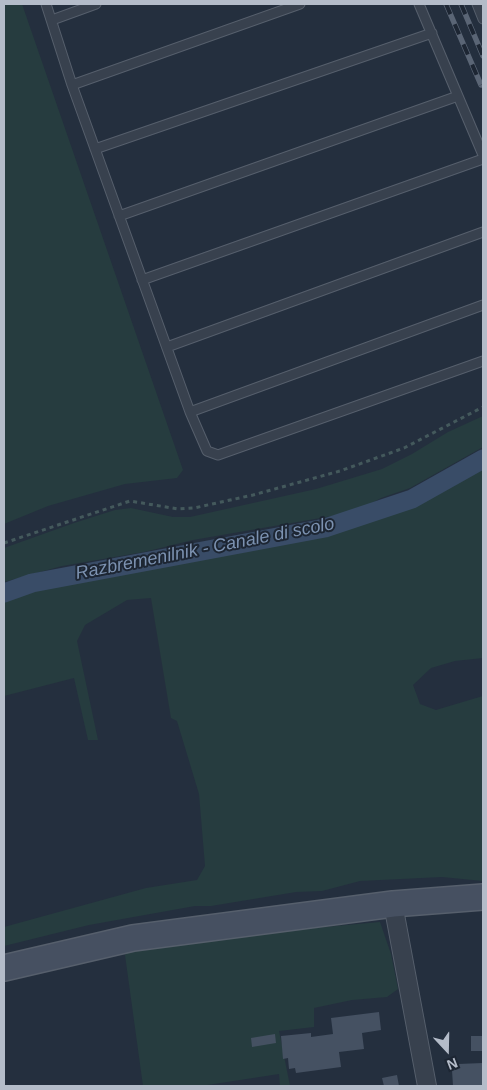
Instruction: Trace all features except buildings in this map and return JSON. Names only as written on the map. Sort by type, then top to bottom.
[{"type":"main road","points":[[4,968],[133,938],[392,904],[483,898]]},
{"type":"street","points":[[392,904],[427,1086]]},
{"type":"lane","points":[[46,4],[95,149],[190,412],[206,451],[218,456],[483,361]]},
{"type":"lane","points":[[52,20],[96,4]]},
{"type":"lane","points":[[72,84],[300,4]]},
{"type":"lane","points":[[419,4],[483,155]]},
{"type":"lane","points":[[477,4],[483,19]]},
{"type":"lane","points":[[95,149],[432,33]]},
{"type":"lane","points":[[119,216],[458,96]]},
{"type":"lane","points":[[142,280],[483,159]]},
{"type":"lane","points":[[167,347],[483,232]]},
{"type":"lane","points":[[190,412],[483,305]]},
{"type":"path","points":[[4,543],[130,501],[178,509],[194,508],[254,495],[340,471],[404,448],[483,407]]},
{"type":"green space","points":[[4,4],[22,4],[183,470],[177,478],[125,484],[48,506],[4,524]]},
{"type":"green space","points":[[483,416],[483,447],[410,488],[381,498],[359,510],[62,566],[4,582],[4,548],[74,523],[115,510],[131,508],[173,517],[190,517],[316,489],[382,469],[412,454],[448,432]]},
{"type":"green space","points":[[483,467],[483,658],[455,661],[431,668],[413,685],[420,704],[436,710],[483,696],[483,881],[442,877],[360,881],[322,891],[296,892],[211,906],[195,906],[89,925],[4,946],[4,927],[146,888],[197,880],[205,866],[199,794],[177,721],[171,718],[151,598],[127,600],[85,625],[77,641],[98,740],[88,740],[74,678],[4,696],[4,598],[61,581],[258,549],[328,535],[406,508]]},
{"type":"green space","points":[[380,922],[391,954],[398,989],[387,997],[352,1000],[314,1008],[314,1027],[279,1031],[290,1086],[280,1086],[279,1074],[201,1086],[143,1086],[125,955],[131,949],[214,937]]},
{"type":"waterway","name":"Razbremenilnik - Canale di scolo","points":[[4,593],[32,583],[325,528],[412,499],[483,459]]},
{"type":"railway","points":[[446,4],[481,85]]},
{"type":"railway","points":[[461,4],[483,56]]}]
